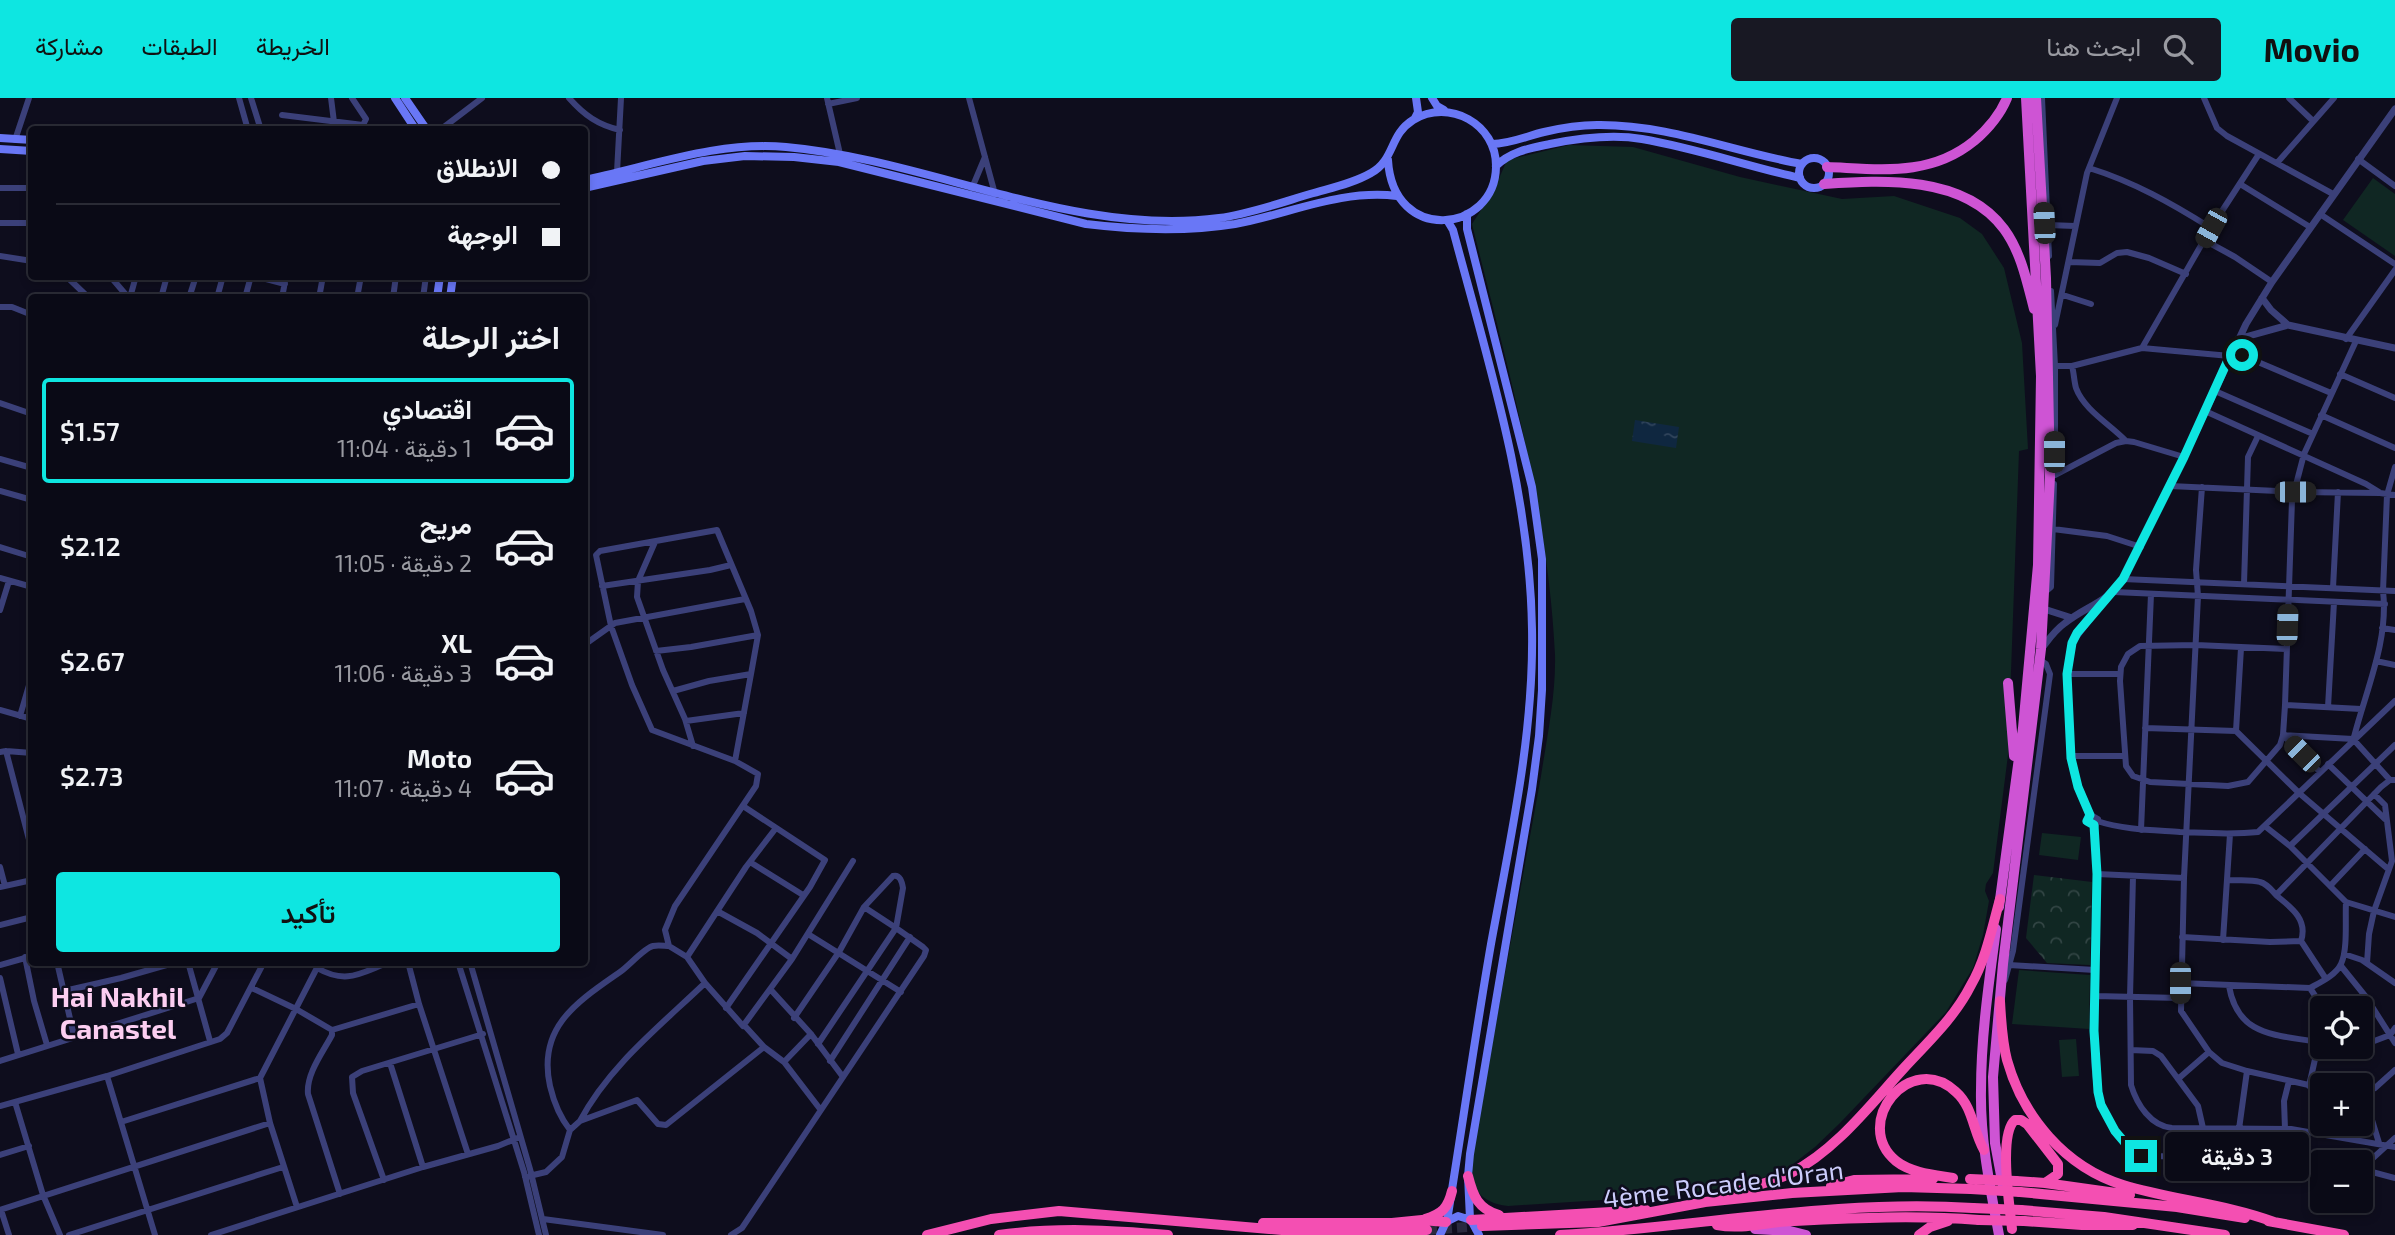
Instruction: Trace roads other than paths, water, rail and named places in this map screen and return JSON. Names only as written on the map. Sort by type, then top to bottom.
[{"type":"highway","points":[[1827,167],[1887,169],[1936,164],[1963,150],[1987,130],[2007,98]]},
{"type":"highway","points":[[1999,1235],[1984,1150],[1981,1091],[1983,1034],[2023,728],[2038,565],[2042,415],[2040,331],[2026,98]]},
{"type":"highway","points":[[2012,1232],[1998,1163],[1993,1116],[1993,1077],[2041,654],[2050,477],[2044,223],[2036,98]]},
{"type":"highway","points":[[1824,184],[1888,183],[1926,186],[1961,197],[1986,211],[2004,229],[2019,256],[2040,331]]},
{"type":"highway","points":[[2008,683],[2014,738],[2013,806]]},
{"type":"highway","points":[[1705,1202],[1790,1174],[1808,1163],[1845,1131],[1960,1003],[1980,967],[2000,899]]},
{"type":"highway","points":[[2000,998],[2007,1058],[2021,1097],[2040,1126],[2064,1153],[2095,1174],[2117,1183],[2236,1209],[2274,1222]]},
{"type":"highway","points":[[1984,1150],[1968,1109],[1954,1090],[1936,1081],[1922,1079],[1909,1083],[1894,1093],[1886,1103],[1881,1122],[1882,1135],[1890,1154],[1904,1166],[1971,1184],[2016,1181],[2045,1183],[2140,1197],[2177,1207]]},
{"type":"highway","points":[[2012,1232],[2006,1152],[2008,1128],[2015,1120],[2027,1124],[2058,1164],[2058,1174],[2045,1183]]},
{"type":"highway","points":[[1468,1176],[1472,1191],[1481,1207],[1505,1217]]},
{"type":"highway","points":[[1820,1191],[1854,1180],[1953,1178]]},
{"type":"highway","name":"4ème Rocade d'Oran","points":[[1475,1225],[1598,1222],[1705,1202],[1820,1191],[1971,1184],[2020,1192],[2177,1207],[2344,1235]]},
{"type":"highway","points":[[1425,1225],[1446,1208],[1452,1191]]},
{"type":"highway","name":"4ème Rocade d'Oran","points":[[1560,1235],[1818,1209],[1910,1204],[1973,1208],[2023,1216],[2143,1222],[2225,1235]]},
{"type":"highway","points":[[1475,1225],[1505,1217],[1636,1209],[1666,1210]]},
{"type":"highway","points":[[927,1235],[1003,1217],[1059,1211],[1282,1230],[1425,1225],[1447,1221]]},
{"type":"highway","points":[[1737,1227],[1783,1221],[1867,1217],[1923,1216],[1979,1220],[2023,1216],[2063,1224],[2092,1235]]},
{"type":"highway","points":[[1919,1235],[1930,1227],[1956,1218]]},
{"type":"highway","points":[[1704,1222],[1806,1235]]},
{"type":"highway","points":[[2063,1224],[2129,1226],[2143,1222]]},
{"type":"highway","points":[[1644,1235],[1658,1226]]},
{"type":"highway","points":[[999,1235],[1058,1229],[1168,1235]]},
{"type":"main road","points":[[395,98],[413,126]]},
{"type":"main road","points":[[405,98],[424,126]]},
{"type":"main road","points":[[1415,119],[1418,112],[1416,98]]},
{"type":"main road","points":[[1432,98],[1437,106],[1466,117],[1481,128],[1492,144],[1496,176],[1488,195],[1467,215],[1447,220],[1432,220],[1406,207],[1397,196],[1389,179],[1388,160],[1397,136],[1415,119],[1430,113],[1447,111]]},
{"type":"main road","points":[[1492,144],[1504,144],[1544,132],[1595,125],[1632,126],[1716,144],[1757,156],[1802,164],[1808,160],[1822,161],[1828,174],[1824,184],[1817,188],[1804,184],[1800,178],[1802,164]]},
{"type":"main road","points":[[1496,166],[1506,157],[1529,148],[1602,137],[1640,139],[1800,178]]},
{"type":"main road","points":[[0,138],[28,140]]},
{"type":"main road","points":[[588,179],[690,153],[782,146],[839,154],[1085,214],[1129,220],[1196,220],[1220,218],[1254,210],[1346,183],[1369,174],[1388,160]]},
{"type":"main road","points":[[0,149],[28,151]]},
{"type":"main road","points":[[588,187],[703,161],[745,156],[793,157],[839,163],[1086,225],[1174,230],[1237,223],[1353,196],[1374,193],[1397,196]]},
{"type":"main road","points":[[1467,215],[1467,229],[1532,487],[1542,559],[1543,626],[1539,736],[1476,1113],[1468,1176],[1475,1225]]},
{"type":"main road","points":[[1440,1235],[1447,1221],[1486,974],[1523,766],[1530,698],[1532,629],[1528,562],[1518,482],[1453,230],[1447,220]]},
{"type":"main road","points":[[1532,629],[1543,626]]},
{"type":"main road","points":[[1447,1221],[1458,1216],[1475,1225]]},
{"type":"street","points":[[15,140],[29,98]]},
{"type":"street","points":[[239,98],[246,126]]},
{"type":"street","points":[[251,98],[260,126]]},
{"type":"street","points":[[331,98],[334,122]]},
{"type":"street","points":[[282,115],[359,126],[366,123],[363,113],[352,98]]},
{"type":"street","points":[[445,126],[482,98]]},
{"type":"street","points":[[569,98],[590,119],[620,130]]},
{"type":"street","points":[[617,172],[621,98]]},
{"type":"street","points":[[839,154],[827,101],[857,98]]},
{"type":"street","points":[[969,98],[995,191],[995,202]]},
{"type":"street","points":[[2042,98],[2053,333],[2055,475],[2051,587],[2044,593]]},
{"type":"street","points":[[2053,333],[2089,168],[2117,98]]},
{"type":"street","points":[[2204,98],[2217,128],[2222,133],[2333,194]]},
{"type":"street","points":[[2289,98],[2313,121]]},
{"type":"street","points":[[2277,163],[2334,98]]},
{"type":"street","points":[[2000,998],[2013,951],[2050,674],[2041,654],[2056,631],[2114,592],[2123,579],[2141,547],[2238,339],[2272,282],[2395,109]]},
{"type":"street","points":[[2143,348],[2211,228],[2259,154]]},
{"type":"street","points":[[972,196],[972,186],[985,157]]},
{"type":"street","points":[[2358,159],[2395,186]]},
{"type":"street","points":[[2089,168],[2151,191],[2211,228]]},
{"type":"street","points":[[2240,184],[2310,227]]},
{"type":"street","points":[[0,188],[28,188]]},
{"type":"street","points":[[2320,214],[2395,264]]},
{"type":"street","points":[[0,223],[28,223]]},
{"type":"street","points":[[2048,225],[2075,226]]},
{"type":"street","points":[[2204,240],[2272,282]]},
{"type":"street","points":[[2068,262],[2100,263],[2118,253],[2127,252],[2186,274]]},
{"type":"street","points":[[0,256],[28,260]]},
{"type":"street","points":[[2346,338],[2395,270]]},
{"type":"street","points":[[70,280],[85,294]]},
{"type":"street","points":[[113,280],[125,294]]},
{"type":"street","points":[[2063,295],[2091,304]]},
{"type":"street","points":[[2262,298],[2288,325]]},
{"type":"street","points":[[0,307],[12,307],[28,313]]},
{"type":"street","points":[[2238,339],[2288,325],[2395,348]]},
{"type":"street","points":[[2286,649],[2196,645],[2140,646],[2128,654],[2120,674],[2125,756],[2133,776],[2150,782],[2228,786],[2248,782],[2280,744],[2283,736],[2286,649],[2291,600],[2294,492],[2312,433],[2356,341]]},
{"type":"street","points":[[2054,366],[2072,366],[2143,348],[2231,353],[2331,393]]},
{"type":"street","points":[[2072,366],[2076,389],[2082,398],[2126,441]]},
{"type":"street","points":[[2340,374],[2395,398]]},
{"type":"street","points":[[2215,391],[2312,433]]},
{"type":"street","points":[[0,402],[28,412]]},
{"type":"street","points":[[2204,411],[2383,494]]},
{"type":"street","points":[[2321,415],[2395,448]]},
{"type":"street","points":[[2244,584],[2248,457],[2258,436]]},
{"type":"street","points":[[2055,475],[2116,443],[2126,441],[2184,457]]},
{"type":"street","points":[[0,459],[28,467]]},
{"type":"street","points":[[2353,739],[2376,661],[2382,628],[2385,604],[2383,494],[2395,467]]},
{"type":"street","points":[[2169,486],[2395,495]]},
{"type":"street","points":[[2202,487],[2180,983],[2183,1017],[2209,1052],[2222,1063],[2247,1071],[2309,1086],[2316,1059]]},
{"type":"street","points":[[0,491],[28,499]]},
{"type":"street","points":[[2333,588],[2338,492]]},
{"type":"street","points":[[2053,529],[2107,536],[2141,547]]},
{"type":"street","points":[[669,946],[665,930],[675,906],[756,786],[758,775],[735,761],[652,730],[632,685],[611,626],[596,555],[600,551],[717,530],[758,635],[735,761]]},
{"type":"street","points":[[655,542],[638,581],[637,597],[656,651],[686,721],[693,746]]},
{"type":"street","points":[[0,547],[28,556]]},
{"type":"street","points":[[602,586],[731,565]]},
{"type":"street","points":[[0,578],[28,586]]},
{"type":"street","points":[[2123,579],[2395,592]]},
{"type":"street","points":[[0,610],[9,581]]},
{"type":"street","points":[[2181,595],[2182,581]]},
{"type":"street","points":[[2114,592],[2385,604]]},
{"type":"street","points":[[2141,830],[2151,594]]},
{"type":"street","points":[[2106,598],[2072,643],[2067,674],[2071,758],[2078,787],[2090,815],[2087,821],[2141,830],[2230,834],[2258,832],[2395,701]]},
{"type":"street","points":[[588,642],[615,623],[745,599]]},
{"type":"street","points":[[2328,707],[2334,602]]},
{"type":"street","points":[[2044,609],[2073,618],[2081,628]]},
{"type":"street","points":[[2382,628],[2395,631]]},
{"type":"street","points":[[656,651],[758,635]]},
{"type":"street","points":[[2236,731],[2241,648]]},
{"type":"street","points":[[2376,661],[2395,665]]},
{"type":"street","points":[[673,691],[709,681],[751,674]]},
{"type":"street","points":[[2067,674],[2120,674]]},
{"type":"street","points":[[20,716],[28,689]]},
{"type":"street","points":[[2285,705],[2361,709]]},
{"type":"street","points":[[0,710],[28,718]]},
{"type":"street","points":[[686,721],[744,713]]},
{"type":"street","points":[[2145,728],[2236,731],[2323,814],[2365,849],[2392,864]]},
{"type":"street","points":[[2276,895],[2339,827],[2393,780],[2353,739],[2283,736]]},
{"type":"street","points":[[2283,736],[2320,772]]},
{"type":"street","points":[[2290,846],[2395,745]]},
{"type":"street","points":[[28,753],[3,752],[28,837]]},
{"type":"street","points":[[2073,756],[2125,756]]},
{"type":"street","points":[[2328,764],[2385,819]]},
{"type":"street","points":[[2367,963],[2374,911],[2392,864],[2385,805],[2374,794]]},
{"type":"street","points":[[2385,805],[2395,804]]},
{"type":"street","points":[[726,1008],[825,860],[743,806]]},
{"type":"street","points":[[2096,823],[2095,1066],[2099,1099],[2115,1131],[2136,1153],[2150,1157],[2310,1160]]},
{"type":"street","points":[[2266,827],[2290,846],[2346,902],[2395,917]]},
{"type":"street","points":[[687,957],[776,828]]},
{"type":"street","points":[[2223,940],[2230,834]]},
{"type":"street","points":[[2330,886],[2365,849]]},
{"type":"street","points":[[744,1025],[792,959],[853,861]]},
{"type":"street","points":[[750,862],[803,895]]},
{"type":"street","points":[[0,867],[2,886],[28,881]]},
{"type":"street","points":[[2097,874],[2184,878]]},
{"type":"street","points":[[794,1018],[839,952],[864,907],[893,876],[898,877],[903,888],[896,928],[818,1044]]},
{"type":"street","points":[[2133,876],[2130,997],[2132,1088],[2151,1120],[2165,1127],[2310,1131]]},
{"type":"street","points":[[2227,880],[2260,882],[2293,908],[2301,919],[2301,941]]},
{"type":"street","points":[[2180,983],[2310,988],[2341,966],[2346,902]]},
{"type":"street","points":[[731,1235],[742,1228],[924,956],[926,950],[864,907]]},
{"type":"street","points":[[718,911],[757,933],[792,959]]},
{"type":"street","points":[[0,925],[28,918]]},
{"type":"street","points":[[808,934],[901,992]]},
{"type":"street","points":[[830,1061],[910,937]]},
{"type":"street","points":[[2182,937],[2286,943],[2301,941]]},
{"type":"street","points":[[2301,941],[2326,979]]},
{"type":"street","points":[[570,1129],[561,1118],[554,1102],[548,1075],[547,1056],[552,1036],[566,1014],[594,988],[622,971],[650,948],[669,946],[687,957],[726,1008],[764,1047],[784,1062],[820,1109]]},
{"type":"street","points":[[2344,954],[2367,963],[2395,983]]},
{"type":"street","points":[[0,965],[28,957]]},
{"type":"street","points":[[2009,965],[2095,970]]},
{"type":"street","points":[[29,966],[34,1001],[47,1045]]},
{"type":"street","points":[[58,966],[74,1037]]},
{"type":"street","points":[[64,991],[152,966]]},
{"type":"street","points":[[189,966],[210,1041]]},
{"type":"street","points":[[0,1061],[199,998],[216,966]]},
{"type":"street","points":[[0,1106],[107,1076],[220,1039],[227,1033],[262,966]]},
{"type":"street","points":[[297,1206],[270,1123],[260,1079],[318,966]]},
{"type":"street","points":[[320,966],[340,978],[379,966]]},
{"type":"street","points":[[409,966],[468,1154]]},
{"type":"street","points":[[459,966],[546,1235]]},
{"type":"street","points":[[471,966],[491,1033],[516,1138]]},
{"type":"street","points":[[2341,966],[2365,996]]},
{"type":"street","points":[[0,978],[18,1054]]},
{"type":"street","points":[[580,1121],[591,1101],[622,1062],[705,983]]},
{"type":"street","points":[[2229,986],[2232,1003],[2252,1027],[2310,1040]]},
{"type":"street","points":[[252,988],[332,1030],[419,1004]]},
{"type":"street","points":[[2310,988],[2315,996]]},
{"type":"street","points":[[771,990],[811,1034],[843,1077]]},
{"type":"street","points":[[2095,996],[2180,998]]},
{"type":"street","points":[[2373,1008],[2395,1043]]},
{"type":"street","points":[[2373,1041],[2390,1035],[2395,1028]]},
{"type":"street","points":[[332,1030],[307,1085],[340,1194]]},
{"type":"street","points":[[384,1180],[351,1084],[352,1077],[357,1073],[491,1033]]},
{"type":"street","points":[[784,1062],[811,1034]]},
{"type":"street","points":[[528,1177],[546,1172],[562,1157],[570,1129],[580,1121],[636,1100],[658,1124],[666,1125],[764,1047]]},
{"type":"street","points":[[2131,1050],[2158,1054],[2198,1106],[2203,1128]]},
{"type":"street","points":[[2178,1079],[2209,1052]]},
{"type":"street","points":[[390,1063],[423,1167]]},
{"type":"street","points":[[2373,1089],[2395,1070]]},
{"type":"street","points":[[2239,1129],[2247,1071]]},
{"type":"street","points":[[107,1076],[155,1235]]},
{"type":"street","points":[[121,1122],[260,1079]]},
{"type":"street","points":[[2285,1129],[2284,1101],[2289,1081]]},
{"type":"street","points":[[15,1102],[43,1195],[60,1235]]},
{"type":"street","points":[[2373,1120],[2383,1144]]},
{"type":"street","points":[[9,1235],[0,1210],[270,1123]]},
{"type":"street","points":[[2340,1136],[2395,1147]]},
{"type":"street","points":[[211,1235],[516,1138]]},
{"type":"street","points":[[2373,1155],[2383,1144],[2395,1138]]},
{"type":"street","points":[[0,1155],[29,1146]]},
{"type":"street","points":[[69,1235],[283,1167]]},
{"type":"street","points":[[2373,1172],[2395,1178]]},
{"type":"street","points":[[528,1177],[539,1235]]},
{"type":"street","points":[[543,1220],[663,1235]]},
{"type":"water","points":[[1635,420],[1679,427],[1676,448],[1632,441]]},
{"type":"tunnel","points":[[1427,1230],[1482,1226]]},
{"type":"district","name":"Hai Nakhil Canastel","points":[[118,1012]]}]
